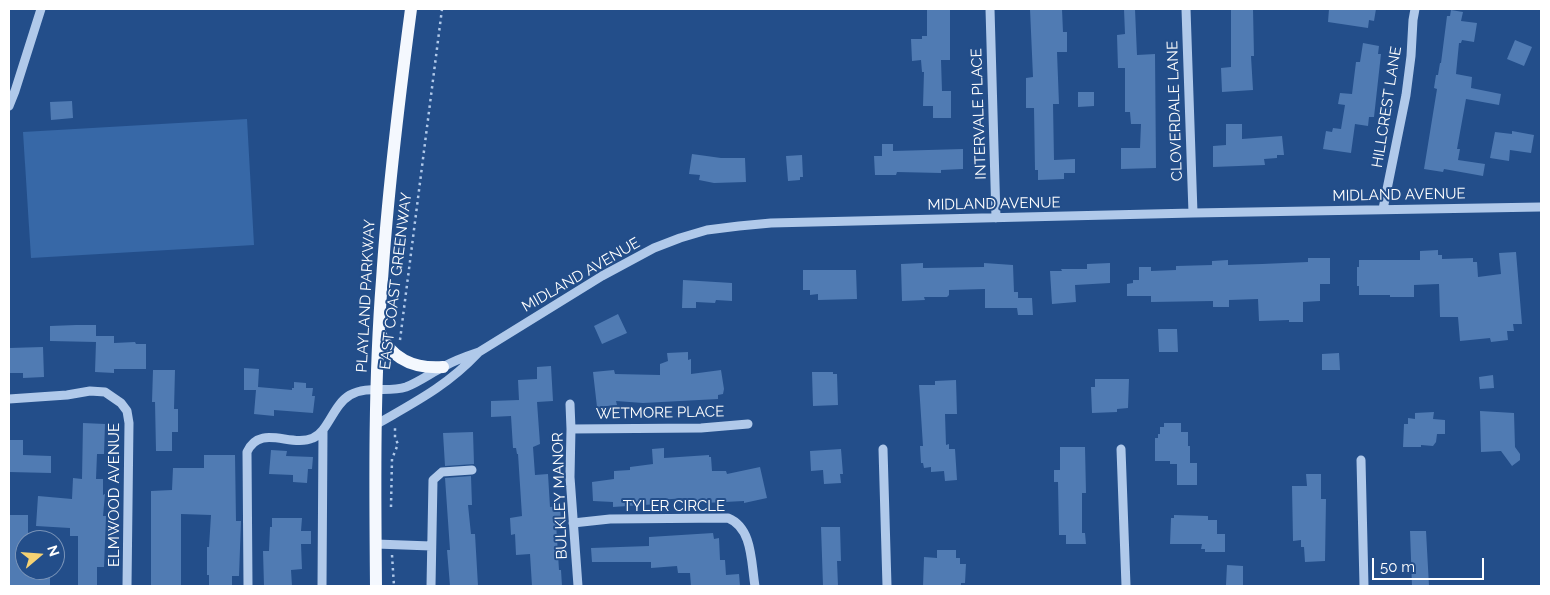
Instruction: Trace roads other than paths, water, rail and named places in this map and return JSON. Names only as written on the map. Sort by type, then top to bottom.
[{"type":"main road","name":"PLAYLAND PARKWAY","points":[[376,586],[376,424],[379,330],[391,174],[411,9]]},
{"type":"main road","points":[[379,330],[384,342],[396,355],[414,364],[429,368],[443,367]]},
{"type":"street","points":[[9,106],[41,9]]},
{"type":"street","name":"INTERVALE PLACE","points":[[990,9],[996,218]]},
{"type":"street","name":"CLOVERDALE LANE","points":[[1186,9],[1193,213]]},
{"type":"street","name":"HILLCREST LANE","points":[[1383,209],[1406,94],[1411,56],[1412,20],[1415,9]]},
{"type":"street","name":"MIDLAND AVENUE","points":[[322,431],[338,405],[349,396],[362,390],[406,387],[460,358],[479,352],[628,261],[680,238],[708,230],[770,223],[1541,207]]},
{"type":"street","name":"MIDLAND AVENUE","points":[[376,424],[444,384],[462,370],[479,352]]},
{"type":"street","name":"ELMWOOD AVENUE","points":[[9,399],[67,395],[90,391],[105,392],[121,403],[127,411],[129,423],[127,586]]},
{"type":"street","name":"BULKLEY MANOR","points":[[570,404],[572,429],[570,477],[578,586]]},
{"type":"street","name":"WETMORE PLACE","points":[[572,429],[701,428],[748,424]]},
{"type":"street","points":[[248,586],[247,452],[256,440],[265,438],[308,440],[316,438],[322,431]]},
{"type":"street","points":[[322,431],[322,586]]},
{"type":"street","points":[[883,449],[887,586]]},
{"type":"street","points":[[1122,450],[1126,586]]},
{"type":"street","points":[[1361,460],[1364,586]]},
{"type":"street","points":[[431,586],[433,480],[442,472],[472,470]]},
{"type":"street","name":"TYLER CIRCLE","points":[[573,523],[610,519],[728,518],[734,520],[746,534],[754,586]]},
{"type":"street","points":[[376,544],[431,546]]}]
